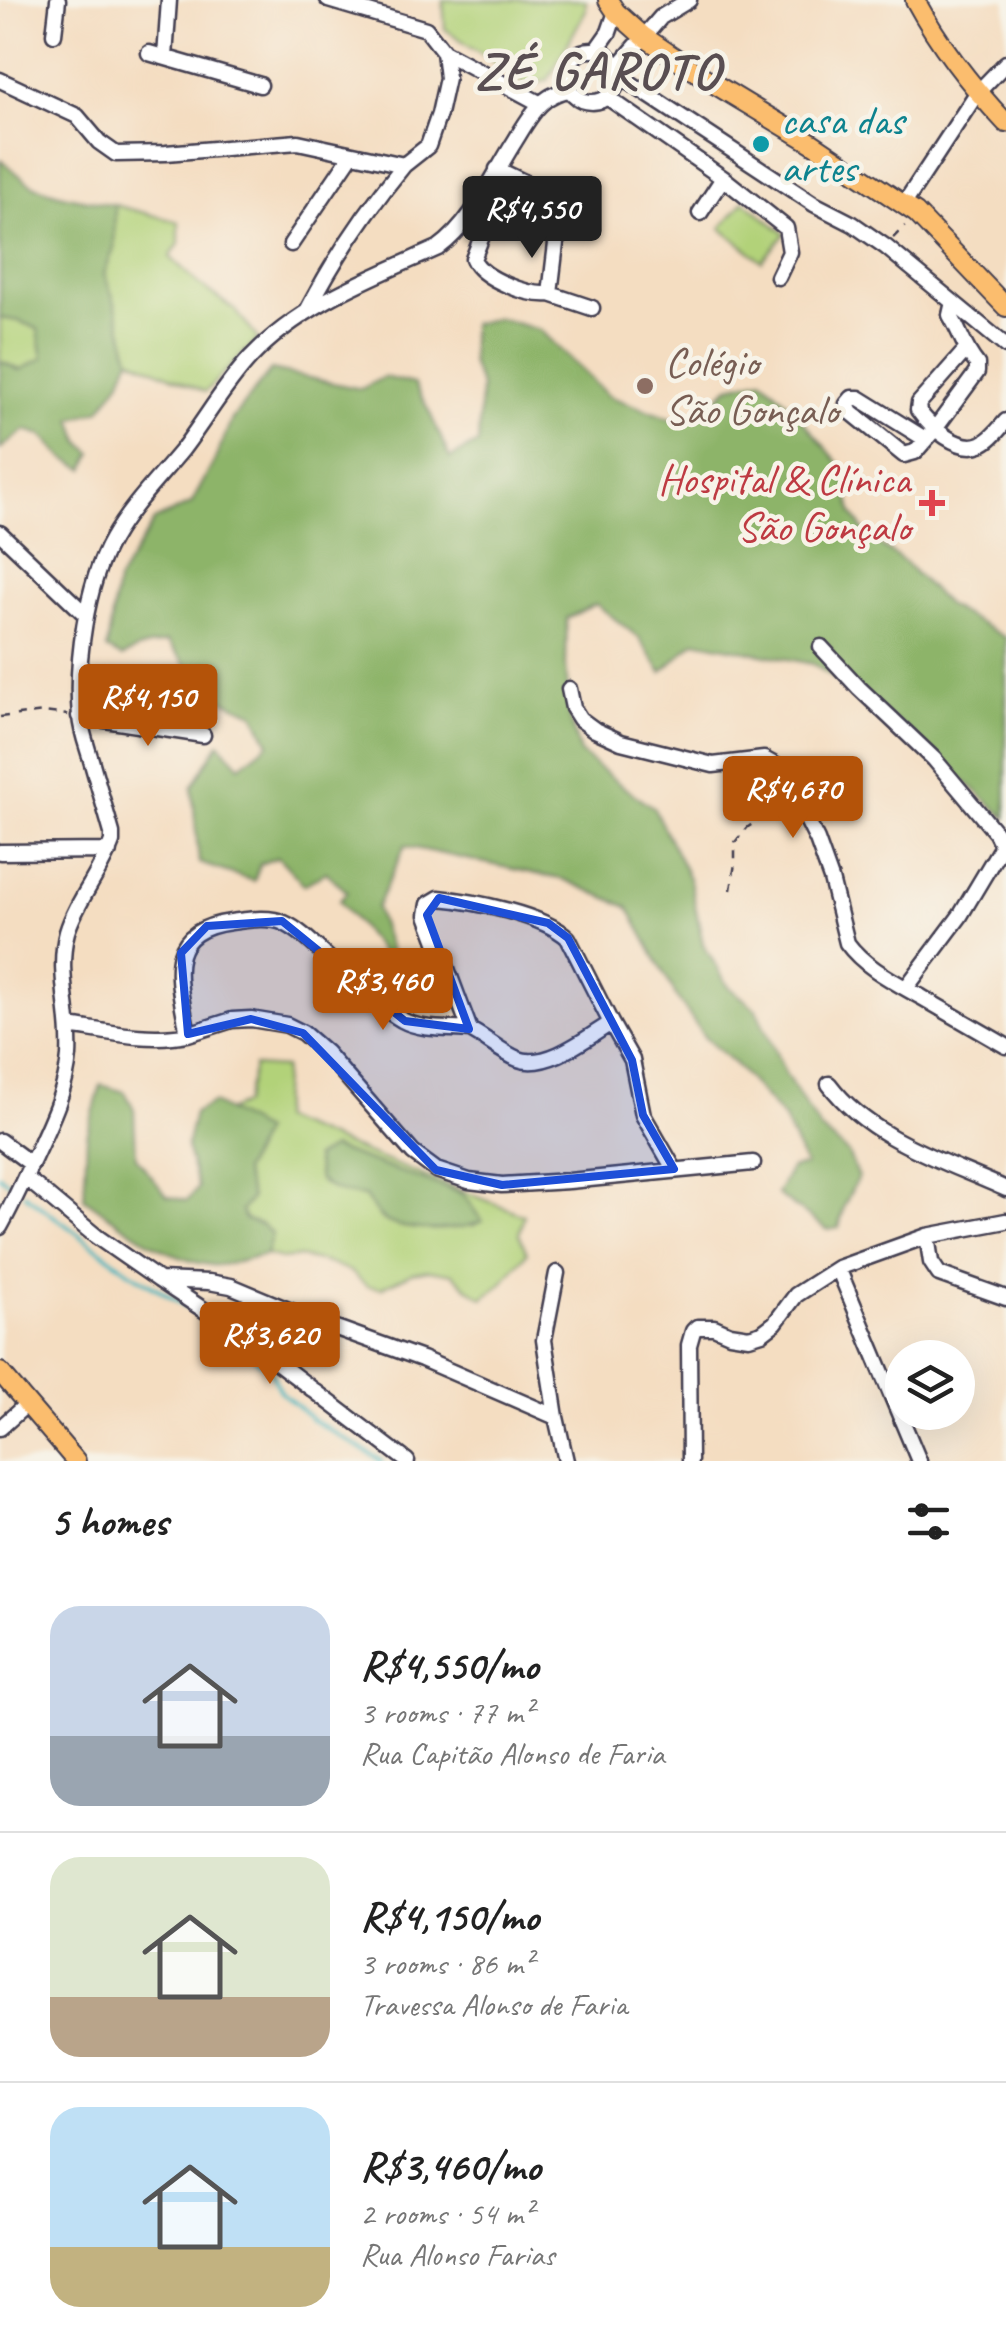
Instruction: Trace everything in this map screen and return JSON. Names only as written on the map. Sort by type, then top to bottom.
[{"type":"main road","points":[[915,0],[954,65],[1006,124]]},
{"type":"main road","points":[[612,6],[643,36],[910,209],[1006,307]]},
{"type":"main road","points":[[0,1372],[76,1461]]},
{"type":"street","points":[[54,34],[58,0]]},
{"type":"street","points":[[165,58],[169,0]]},
{"type":"street","points":[[328,0],[426,29],[444,52],[541,104]]},
{"type":"street","points":[[688,0],[661,16],[643,36],[617,71],[617,84],[607,98],[583,100],[570,90],[566,72],[569,64],[582,52],[596,50],[606,54],[617,71],[814,204],[853,224],[1003,337]]},
{"type":"street","points":[[596,50],[609,32],[612,6]]},
{"type":"street","points":[[308,310],[352,233],[404,165],[428,146],[447,78],[444,52]]},
{"type":"street","points":[[149,53],[260,85]]},
{"type":"street","points":[[910,209],[976,93],[1006,63]]},
{"type":"street","points":[[0,80],[77,116],[99,142],[116,154],[298,142],[404,165]]},
{"type":"street","points":[[0,1227],[27,1176],[64,1085],[70,1026],[63,964],[66,936],[75,910],[112,842],[80,716],[80,679],[86,616],[96,574],[114,536],[247,362],[269,339],[334,295],[451,239],[501,172],[541,104],[550,96],[570,90]]},
{"type":"street","points":[[607,98],[723,178],[786,228],[790,252],[778,276]]},
{"type":"street","points":[[292,244],[352,154]]},
{"type":"street","points":[[501,172],[474,265],[486,276],[538,295],[550,294],[592,308]]},
{"type":"street","points":[[501,172],[553,196],[558,203],[550,294]]},
{"type":"street","points":[[700,213],[723,178]]},
{"type":"street","points":[[953,302],[949,312],[966,351],[978,364],[976,375],[930,434],[914,452],[904,455],[851,412],[847,404],[852,398],[859,398],[930,434],[970,446],[990,438],[1006,422]]},
{"type":"street","points":[[930,434],[918,406],[966,351]]},
{"type":"street","points":[[0,533],[86,616]]},
{"type":"street","points":[[821,648],[934,759],[1001,843],[979,887],[906,988]]},
{"type":"street","points":[[570,689],[572,708],[580,718],[621,742],[713,765],[764,759],[775,764],[784,774],[817,840],[847,943],[860,959],[1006,1046]]},
{"type":"street","points":[[80,716],[203,735]]},
{"type":"street","points":[[0,852],[109,852]]},
{"type":"street","points":[[470,1030],[427,916],[429,904],[439,898],[548,923],[559,930],[573,947],[632,1060],[643,1115],[674,1169]]},
{"type":"street","points":[[188,1034],[178,975],[181,953],[191,935],[207,926],[261,920],[282,922],[308,939],[361,990],[405,1022],[428,1028],[470,1030],[521,1060],[538,1061],[561,1054],[612,1022]]},
{"type":"street","points":[[70,1026],[165,1039],[232,1020],[287,1025],[304,1033],[326,1053],[412,1154],[436,1170],[469,1181],[502,1185],[569,1181],[753,1163]]},
{"type":"street","points":[[829,1084],[842,1102],[870,1124],[1006,1189]]},
{"type":"street","points":[[0,1141],[27,1176],[97,1237],[225,1324],[406,1461]]},
{"type":"street","points":[[690,1461],[689,1345],[693,1331],[702,1325],[748,1337],[762,1333],[796,1294],[838,1268],[927,1236],[1006,1221]]},
{"type":"street","points":[[927,1236],[931,1262],[939,1274],[1006,1298]]},
{"type":"street","points":[[838,1268],[920,1461]]},
{"type":"street","points":[[557,1273],[544,1340],[566,1461]]},
{"type":"street","points":[[159,1280],[231,1286],[422,1358],[556,1417]]},
{"type":"street","points":[[225,1324],[256,1296]]},
{"type":"street","points":[[0,1428],[28,1403]]},
{"type":"path","points":[[886,247],[910,209]]},
{"type":"path","points":[[0,717],[44,712],[80,716]]},
{"type":"path","points":[[732,890],[735,842],[748,827],[796,797]]},
{"type":"highlighted area","points":[[439,898],[548,923],[568,938],[632,1060],[643,1115],[674,1169],[502,1185],[436,1170],[303,1033],[251,1019],[188,1034],[181,953],[207,926],[282,921],[405,1021],[469,1029],[427,915]]},
{"type":"green space","points":[[443,0],[586,0],[586,10],[548,80],[529,86],[445,29]]},
{"type":"green space","points":[[0,160],[43,189],[115,205],[114,248],[104,274],[130,358],[120,382],[100,410],[72,419],[80,441],[92,453],[85,469],[64,458],[42,435],[25,430],[0,449],[0,361],[20,370],[43,358],[38,329],[0,318]]},
{"type":"green space","points":[[744,201],[785,234],[762,261],[721,228]]},
{"type":"green space","points":[[115,205],[179,222],[179,244],[170,257],[236,311],[258,339],[205,392],[130,358],[104,274],[114,248]]},
{"type":"green space","points":[[0,318],[38,329],[43,358],[20,370],[0,361]]},
{"type":"green space","points":[[497,318],[540,330],[608,396],[674,420],[702,413],[730,386],[763,379],[843,468],[852,512],[867,536],[903,561],[948,606],[1006,638],[1006,818],[910,732],[813,664],[695,641],[662,672],[638,637],[596,604],[567,618],[570,719],[580,753],[653,807],[690,880],[703,944],[728,986],[756,1009],[786,1075],[821,1130],[848,1153],[858,1177],[839,1228],[828,1230],[777,1194],[791,1168],[805,1165],[784,1119],[735,1064],[705,1038],[678,999],[628,907],[565,880],[405,846],[376,908],[398,973],[339,901],[347,892],[326,872],[304,885],[278,857],[260,864],[254,881],[199,863],[192,787],[219,743],[240,766],[269,743],[254,713],[205,687],[167,642],[122,657],[107,649],[117,582],[154,521],[191,504],[232,419],[271,370],[361,389],[384,377],[414,384],[450,458],[478,443],[481,387],[471,363],[471,324]]},
{"type":"green space","points":[[254,1066],[284,1068],[280,1119],[524,1215],[519,1234],[527,1253],[500,1285],[483,1298],[453,1274],[429,1270],[412,1273],[381,1288],[367,1286],[350,1271],[324,1262],[266,1255],[272,1234],[261,1224],[245,1220],[241,1211],[251,1198],[243,1171],[255,1149],[226,1111],[244,1104]],"holes":[[[332,1148],[463,1194],[481,1221],[473,1226],[381,1219],[365,1196],[315,1158]]]},
{"type":"green space","points":[[101,1085],[125,1092],[134,1109],[136,1157],[167,1196],[187,1201],[198,1188],[186,1147],[194,1113],[213,1103],[263,1131],[243,1171],[251,1198],[241,1211],[245,1220],[261,1224],[272,1234],[266,1255],[223,1265],[194,1262],[144,1239],[84,1198],[87,1135]]},
{"type":"green space","points":[[332,1148],[463,1194],[482,1221],[429,1229],[388,1222],[365,1196],[335,1190],[319,1180],[315,1158]]},
{"type":"waterway","points":[[0,1176],[16,1188]]},
{"type":"waterway","points":[[24,1194],[128,1271],[189,1308]]},
{"type":"waterway","points":[[209,1321],[270,1370],[280,1391],[313,1420],[382,1461]]},
{"type":"place","name":"casa das artes","points":[[761,144]]},
{"type":"place","name":"Colégio São Gonçalo","points":[[645,386]]},
{"type":"place","name":"Hospital & Clínica São Gonçalo","points":[[932,503]]},
{"type":"district","name":"ZÉ GAROTO","points":[[598,71]]}]
